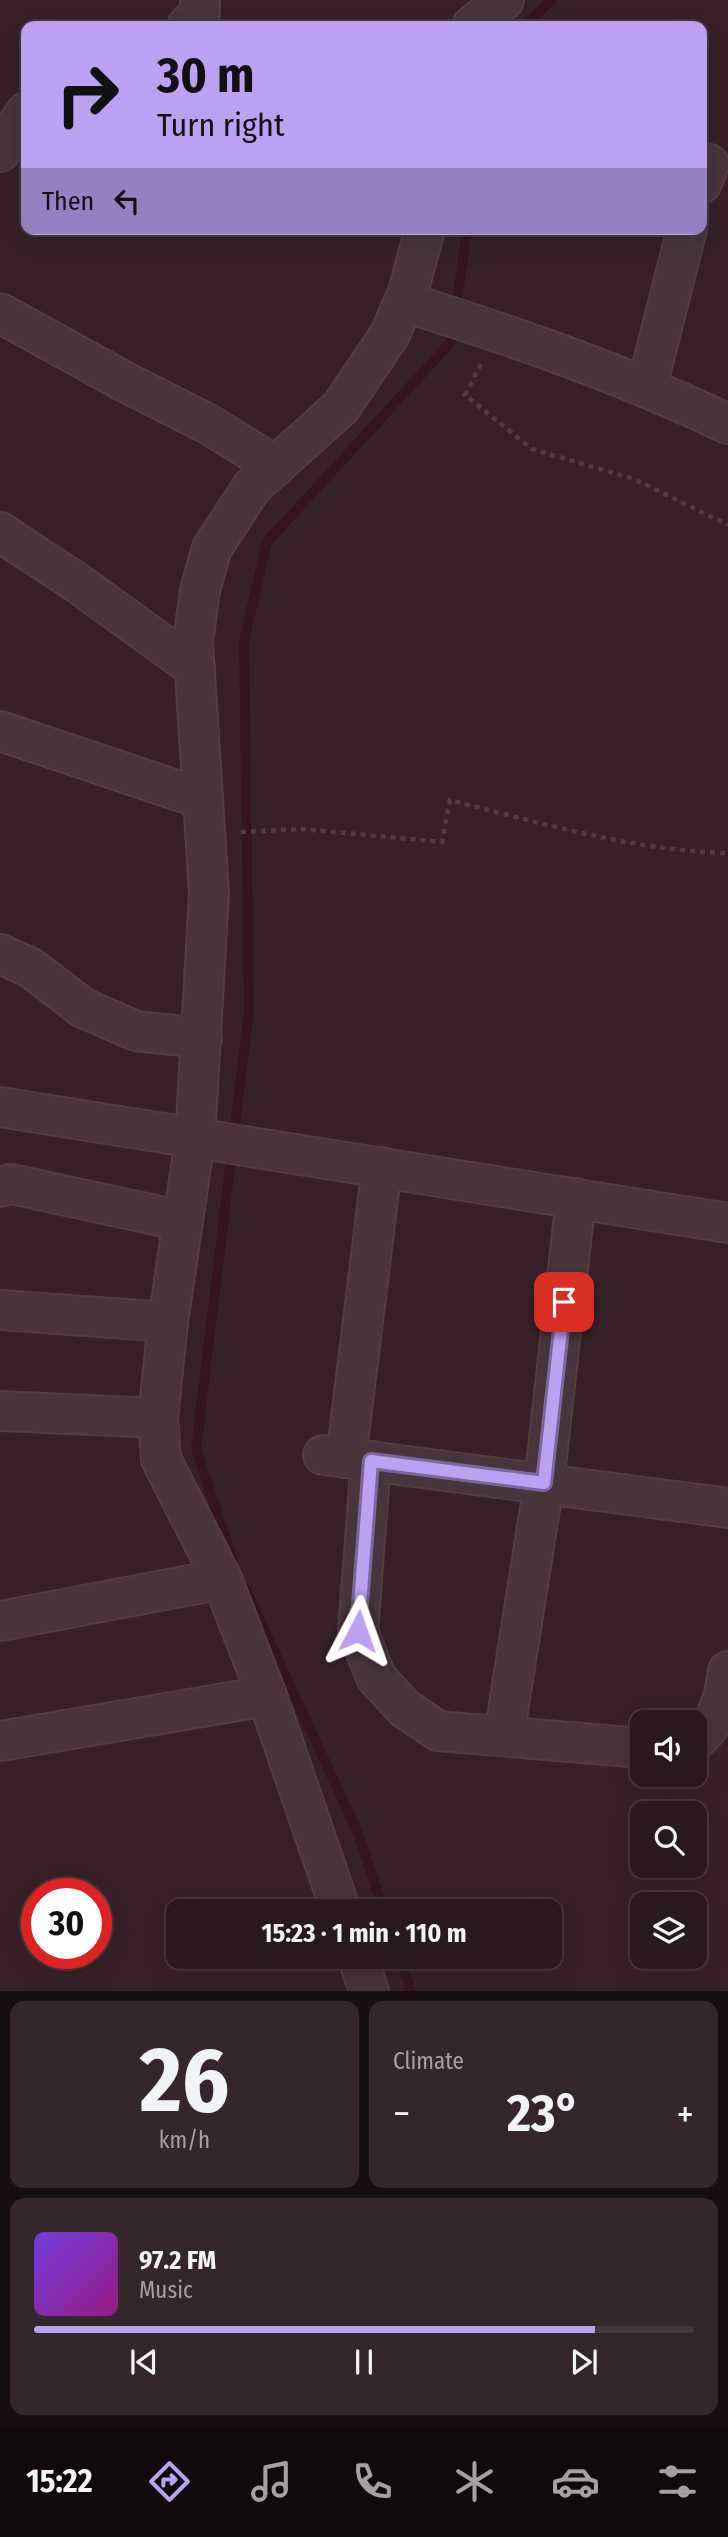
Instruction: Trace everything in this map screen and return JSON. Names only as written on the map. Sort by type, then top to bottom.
[{"type":"street","points":[[192,21],[200,13],[200,0]]},
{"type":"street","points":[[478,21],[504,0]]},
{"type":"street","points":[[0,152],[21,120]]},
{"type":"street","points":[[337,1899],[267,1696],[222,1578],[161,1459],[158,1418],[168,1322],[183,1221],[202,1141],[202,1038],[209,893],[193,642],[200,590],[212,548],[252,487],[341,407],[390,334],[404,302],[423,235]]},
{"type":"street","points":[[647,386],[685,235]]},
{"type":"street","points":[[404,302],[498,331],[647,386],[728,424]]},
{"type":"street","points":[[0,313],[208,424],[276,467]]},
{"type":"street","points":[[0,532],[76,582],[195,668]]},
{"type":"street","points":[[0,730],[203,799]]},
{"type":"street","points":[[0,954],[32,968],[83,1008],[136,1031],[202,1038]]},
{"type":"street","points":[[0,1107],[728,1223]]},
{"type":"street","points":[[382,1167],[347,1458],[358,1631],[376,1676],[404,1708],[438,1731],[630,1747]]},
{"type":"street","points":[[0,1187],[11,1184],[183,1221]]},
{"type":"street","points":[[504,1736],[544,1483],[576,1198]]},
{"type":"street","points":[[0,1310],[168,1322]]},
{"type":"street","points":[[0,1411],[158,1418]]},
{"type":"street","points":[[347,1458],[728,1508]]},
{"type":"street","points":[[0,1621],[222,1578]]},
{"type":"street","points":[[707,1730],[723,1703],[728,1671]]},
{"type":"street","points":[[0,1741],[267,1696]]},
{"type":"street","points":[[361,1969],[369,1991]]},
{"type":"path","points":[[498,331],[465,395],[532,449],[634,479],[728,525]]},
{"type":"path","points":[[236,832],[301,829],[442,842],[450,800],[577,832],[704,852],[728,853]]},
{"type":"waterway","points":[[529,21],[552,0]]},
{"type":"waterway","points":[[456,308],[466,235]]},
{"type":"waterway","points":[[234,1135],[249,1009],[244,641],[267,542],[451,342],[453,327]]},
{"type":"waterway","points":[[232,1150],[196,1449],[233,1561]]},
{"type":"waterway","points":[[245,1588],[358,1833],[380,1899]]},
{"type":"waterway","points":[[403,1969],[411,1991]]},
{"type":"route","points":[[358,1631],[371,1461],[544,1483],[564,1302]]}]
